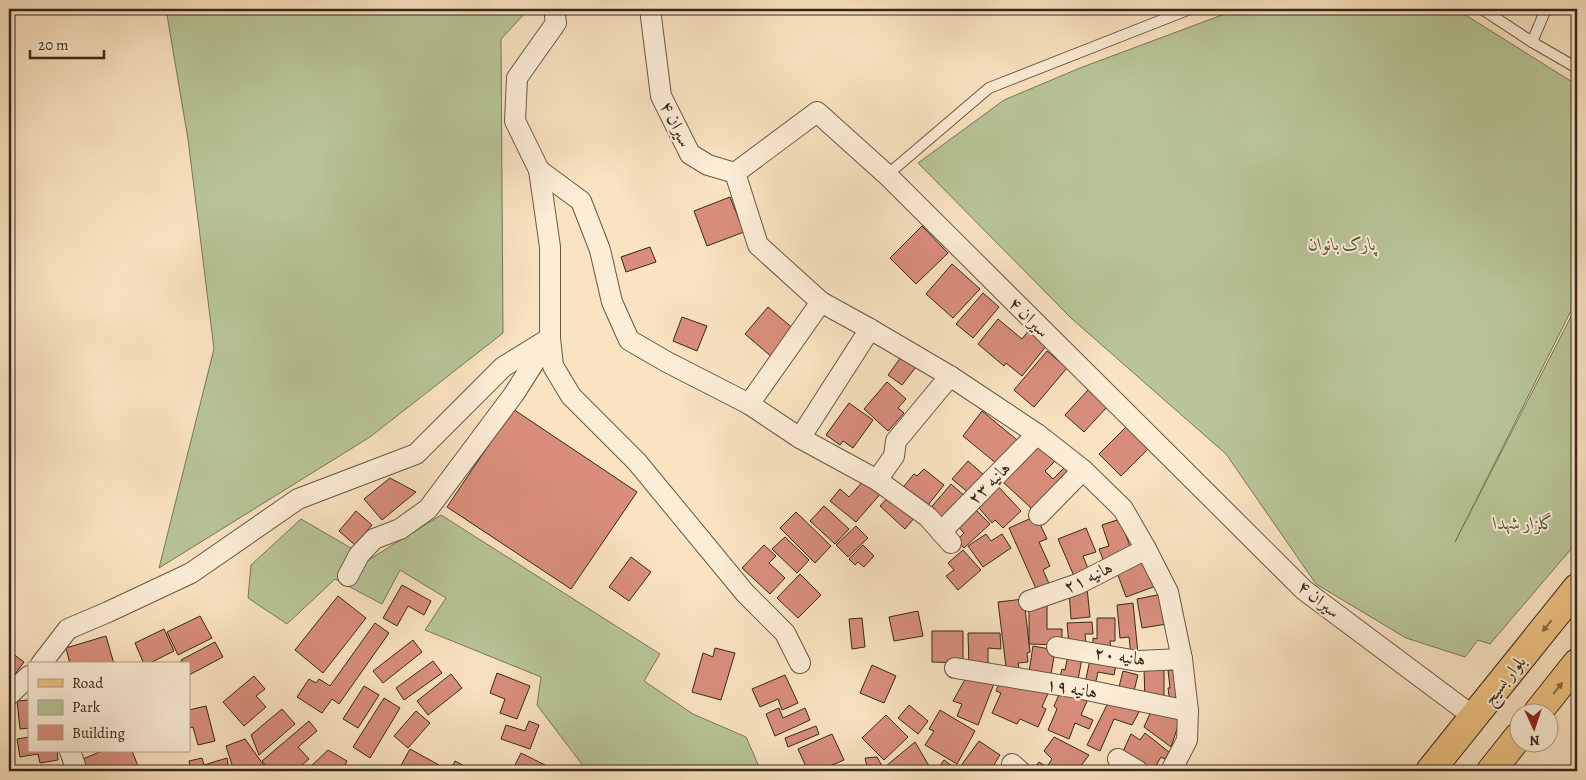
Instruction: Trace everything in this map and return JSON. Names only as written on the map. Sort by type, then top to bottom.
[{"type":"main road","name":"بلوار بسیج","points":[[1430,771],[1577,588]]},
{"type":"main road","points":[[1546,702],[1577,663]]},
{"type":"main road","points":[[1493,770],[1508,750]]},
{"type":"street","points":[[554,9],[556,23],[517,78],[515,122],[539,170],[550,247],[550,338],[553,366],[571,396],[637,462],[745,593],[785,634],[800,663]]},
{"type":"street","name":"سیران ۴","points":[[650,9],[661,96],[690,154],[708,165],[735,173],[818,112],[887,175],[1304,590],[1474,717]]},
{"type":"street","points":[[539,170],[581,201],[600,250],[612,302],[629,340],[667,362],[749,404],[800,438],[876,480],[894,456],[896,441],[950,376]]},
{"type":"street","points":[[735,173],[758,245],[821,302],[950,376],[1038,434],[1083,470],[1123,509],[1146,548],[1168,592],[1182,659],[1188,711],[1187,740],[1171,771]]},
{"type":"street","points":[[749,404],[821,302]]},
{"type":"street","points":[[800,438],[870,329]]},
{"type":"street","points":[[348,576],[359,555],[374,539],[400,529],[428,509],[514,394],[550,338]]},
{"type":"street","points":[[42,662],[68,628],[108,612],[191,573],[298,499],[416,454],[503,367],[550,338]]},
{"type":"street","name":"هانیه ۲۳","points":[[876,480],[928,518],[946,538],[1038,434]]},
{"type":"street","points":[[1039,514],[1083,470]]},
{"type":"street","name":"هانیه ۲۱","points":[[1029,601],[1078,584],[1146,548]]},
{"type":"street","name":"هانیه ۲۰","points":[[1057,647],[1138,661],[1182,659]]},
{"type":"street","name":"هانیه ۱۹","points":[[955,668],[1077,688],[1188,711]]},
{"type":"street","points":[[9,695],[28,677]]},
{"type":"street","points":[[70,752],[77,771]]},
{"type":"street","points":[[1118,759],[1138,771]]},
{"type":"lane","points":[[887,175],[989,88],[1190,9]]},
{"type":"lane","points":[[1482,9],[1532,42],[1577,68]]},
{"type":"lane","points":[[1532,42],[1546,9]]},
{"type":"green space","points":[[166,9],[529,9],[501,39],[503,333],[370,437],[159,568],[214,349],[188,139]]},
{"type":"green space","name":"پارک بانوان","points":[[1238,9],[1456,9],[1577,85],[1577,299],[1455,542],[1577,305],[1577,542],[1490,644],[1478,640],[1465,657],[1406,638],[1316,584],[1226,454],[1071,318],[918,163],[1004,100],[1080,68]]},
{"type":"green space","points":[[441,515],[660,654],[644,681],[693,714],[746,737],[761,771],[587,771],[537,705],[541,677],[425,630],[446,598],[400,570],[382,604],[335,579],[287,624],[248,598],[251,565],[301,519],[370,559]]},
{"type":"building","points":[[730,197],[744,232],[707,246],[694,211]]},
{"type":"building","points":[[922,226],[948,253],[916,284],[890,258]]},
{"type":"building","points":[[650,247],[656,262],[626,272],[621,257]]},
{"type":"building","points":[[952,264],[980,289],[953,318],[926,294]]},
{"type":"building","points":[[983,293],[999,307],[973,338],[956,324]]},
{"type":"building","points":[[768,307],[796,331],[773,358],[745,334]]},
{"type":"building","points":[[682,317],[707,326],[697,351],[673,341]]},
{"type":"building","points":[[998,319],[1022,339],[1029,330],[1047,345],[1022,376],[1006,363],[1004,366],[978,344]]},
{"type":"building","points":[[1047,351],[1067,368],[1034,407],[1014,390]]},
{"type":"building","points":[[904,353],[919,363],[902,385],[888,375]]},
{"type":"building","points":[[887,382],[906,399],[898,408],[904,413],[888,431],[864,409]]},
{"type":"building","points":[[1088,390],[1107,407],[1084,432],[1065,415]]},
{"type":"building","points":[[849,403],[873,420],[853,448],[843,441],[840,445],[826,435]]},
{"type":"building","points":[[513,409],[637,492],[571,589],[447,507]]},
{"type":"building","points":[[982,411],[1022,444],[1002,468],[963,436]]},
{"type":"building","points":[[1131,422],[1153,444],[1121,476],[1099,454]]},
{"type":"building","points":[[1042,442],[1058,458],[1045,471],[1053,479],[1066,466],[1075,474],[1041,509],[1036,504],[1031,508],[1003,482]]},
{"type":"building","points":[[968,461],[985,476],[970,494],[952,479]]},
{"type":"building","points":[[924,469],[944,485],[924,510],[900,491],[914,474],[917,476]]},
{"type":"building","points":[[390,478],[416,492],[382,520],[364,499]]},
{"type":"building","points":[[865,479],[882,492],[856,522],[830,501],[840,489],[849,497]]},
{"type":"building","points":[[994,482],[1021,511],[1003,528],[995,520],[992,523],[973,501]]},
{"type":"building","points":[[951,484],[967,498],[944,524],[928,511]]},
{"type":"building","points":[[890,495],[915,517],[905,529],[880,506]]},
{"type":"building","points":[[824,506],[849,529],[835,544],[810,521]]},
{"type":"building","points":[[972,506],[990,524],[964,548],[957,540],[964,533],[955,523]]},
{"type":"building","points":[[356,511],[372,525],[355,545],[339,531]]},
{"type":"building","points":[[796,512],[831,546],[815,563],[780,528]]},
{"type":"building","points":[[1036,516],[1047,539],[1039,542],[1050,566],[1043,570],[1051,588],[1038,593],[1009,528]]},
{"type":"building","points":[[1120,519],[1132,552],[1104,562],[1099,549],[1109,546],[1102,525]]},
{"type":"building","points":[[856,526],[868,538],[848,557],[836,545]]},
{"type":"building","points":[[1086,528],[1096,552],[1083,556],[1089,571],[1074,576],[1058,539]]},
{"type":"building","points":[[986,534],[991,541],[1002,534],[1011,548],[983,567],[968,546]]},
{"type":"building","points":[[785,537],[809,560],[797,573],[772,549]]},
{"type":"building","points":[[764,545],[776,556],[769,563],[785,578],[770,594],[742,568]]},
{"type":"building","points":[[863,545],[874,556],[864,567],[858,562],[855,565],[849,559]]},
{"type":"building","points":[[963,550],[981,570],[958,590],[946,576],[954,570],[948,563]]},
{"type":"building","points":[[1145,556],[1156,586],[1126,597],[1115,567]]},
{"type":"building","points":[[631,557],[651,572],[629,601],[609,587]]},
{"type":"building","points":[[800,574],[821,595],[798,618],[777,598]]},
{"type":"building","points":[[402,585],[431,601],[424,615],[408,606],[397,626],[383,618]]},
{"type":"building","points":[[1087,588],[1090,617],[1071,619],[1069,590]]},
{"type":"building","points":[[1162,594],[1167,624],[1142,628],[1137,599]]},
{"type":"building","points":[[338,596],[366,618],[323,673],[295,650]]},
{"type":"building","points":[[1024,599],[1030,652],[1027,653],[1028,662],[1018,663],[1020,673],[1007,675],[998,602]]},
{"type":"building","points":[[1029,603],[1047,603],[1047,629],[1062,629],[1062,645],[1029,644]]},
{"type":"building","points":[[1133,603],[1138,654],[1131,655],[1129,637],[1120,638],[1117,605]]},
{"type":"building","points":[[918,611],[923,636],[894,641],[889,617]]},
{"type":"building","points":[[200,616],[212,638],[178,655],[167,632]]},
{"type":"building","points":[[862,618],[865,647],[852,649],[849,619]]},
{"type":"building","points":[[1097,618],[1115,618],[1115,641],[1110,641],[1111,650],[1093,650],[1093,638],[1097,639]]},
{"type":"building","points":[[1092,622],[1093,634],[1085,634],[1086,644],[1069,645],[1067,623]]},
{"type":"building","points":[[375,623],[389,633],[339,704],[332,699],[322,713],[297,697],[309,679],[316,683],[319,679],[330,686]]},
{"type":"building","points":[[164,629],[174,651],[152,662],[143,662],[135,643]]},
{"type":"building","points":[[932,631],[963,631],[963,663],[932,662]]},
{"type":"building","points":[[968,633],[1000,633],[1001,649],[988,648],[988,667],[969,668]]},
{"type":"building","points":[[106,636],[113,662],[70,662],[66,648]]},
{"type":"building","points":[[413,640],[422,652],[383,683],[373,671]]},
{"type":"building","points":[[215,642],[223,657],[190,674],[190,662],[182,662],[181,660]]},
{"type":"building","points":[[1033,646],[1055,650],[1050,681],[1029,672]]},
{"type":"building","points":[[715,648],[735,653],[721,700],[692,692],[703,653],[713,657]]},
{"type":"building","points":[[1069,650],[1083,653],[1077,685],[1059,681],[1062,669],[1065,670]]},
{"type":"building","points":[[9,651],[24,662],[13,677],[9,674]]},
{"type":"building","points":[[1091,655],[1117,660],[1114,675],[1098,672],[1095,685],[1085,683]]},
{"type":"building","points":[[433,661],[442,673],[404,700],[396,688]]},
{"type":"building","points":[[872,665],[896,676],[884,703],[860,693]]},
{"type":"building","points":[[1144,667],[1164,667],[1164,701],[1145,701]]},
{"type":"building","points":[[1168,670],[1175,670],[1180,703],[1170,704]]},
{"type":"building","points":[[1123,671],[1138,675],[1133,695],[1118,691]]},
{"type":"building","points":[[497,673],[530,686],[517,719],[500,713],[505,699],[490,693]]},
{"type":"building","points":[[451,674],[462,688],[428,715],[417,701]]},
{"type":"building","points":[[968,674],[995,681],[978,725],[957,716],[962,704],[953,701]]},
{"type":"building","points":[[785,675],[798,703],[782,710],[778,699],[760,707],[752,689]]},
{"type":"building","points":[[254,676],[265,689],[256,696],[266,707],[244,726],[223,702]]},
{"type":"building","points":[[1001,680],[1021,689],[1025,683],[1049,691],[1042,707],[1046,709],[1038,727],[1020,719],[1017,724],[992,713],[1001,693],[996,691]]},
{"type":"building","points":[[364,686],[379,695],[358,728],[343,719]]},
{"type":"building","points":[[1061,690],[1087,701],[1081,715],[1093,720],[1089,729],[1075,723],[1069,739],[1048,730],[1057,709],[1054,706]]},
{"type":"building","points":[[384,698],[400,708],[370,758],[353,747]]},
{"type":"building","points":[[1110,699],[1141,708],[1132,725],[1114,719],[1100,751],[1087,745]]},
{"type":"building","points":[[28,700],[28,728],[20,729],[17,701]]},
{"type":"building","points":[[909,705],[928,721],[918,734],[898,718]]},
{"type":"building","points":[[206,706],[215,741],[198,745],[193,727],[190,728],[190,710]]},
{"type":"building","points":[[1153,707],[1181,717],[1171,747],[1144,727]]},
{"type":"building","points":[[779,708],[783,718],[805,708],[810,720],[775,736],[766,714]]},
{"type":"building","points":[[282,709],[295,724],[259,755],[251,735]]},
{"type":"building","points":[[940,710],[975,731],[957,764],[925,745],[934,731],[929,729]]},
{"type":"building","points":[[416,711],[430,723],[408,748],[394,736]]},
{"type":"building","points":[[886,715],[908,737],[884,760],[862,738]]},
{"type":"building","points":[[309,721],[317,731],[298,747],[309,759],[295,771],[271,771],[262,761]]},
{"type":"building","points":[[529,721],[539,725],[530,749],[501,739],[506,725],[525,731]]},
{"type":"building","points":[[816,726],[819,734],[788,747],[785,738]]},
{"type":"building","points":[[1145,733],[1169,752],[1165,759],[1161,757],[1153,771],[1148,771],[1121,756],[1131,734],[1140,740]]},
{"type":"building","points":[[832,734],[844,760],[818,771],[808,771],[798,749]]},
{"type":"building","points":[[28,737],[28,752],[57,752],[58,760],[40,763],[38,754],[20,757],[17,739]]},
{"type":"building","points":[[1054,737],[1089,755],[1077,771],[1031,771],[1039,762],[1047,767],[1052,759],[1044,751]]},
{"type":"building","points":[[245,739],[268,771],[234,771],[226,746]]},
{"type":"building","points":[[979,741],[1000,755],[990,771],[967,771],[960,767]]},
{"type":"building","points":[[915,742],[932,771],[889,771],[886,766]]},
{"type":"building","points":[[410,749],[439,765],[435,771],[398,771]]},
{"type":"building","points":[[328,750],[347,761],[342,771],[306,771]]},
{"type":"building","points":[[100,752],[132,752],[140,771],[104,771],[102,767],[92,771],[83,771],[78,761]]},
{"type":"building","points":[[521,753],[557,771],[512,771]]},
{"type":"building","points":[[877,757],[885,771],[868,771],[865,758]]},
{"type":"building","points":[[202,758],[204,765],[227,758],[229,771],[170,771],[190,765],[189,761]]},
{"type":"building","points":[[944,760],[959,771],[939,771],[938,769]]},
{"type":"building","points":[[455,761],[474,771],[450,771]]},
{"type":"park label","name":"گلزار شهدا","points":[[1524,523]]}]
